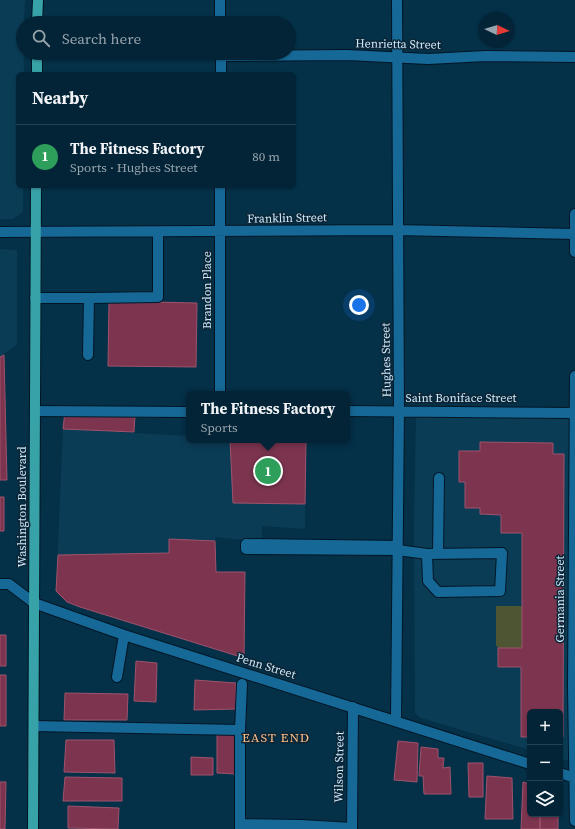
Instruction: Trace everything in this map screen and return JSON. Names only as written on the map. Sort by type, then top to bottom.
[{"type":"main road","points":[[37,16],[38,0]]},
{"type":"main road","points":[[37,60],[37,72]]},
{"type":"main road","name":"Washington Boulevard","points":[[33,829],[36,188]]},
{"type":"street","points":[[220,0],[220,16]]},
{"type":"street","name":"Hughes Street","points":[[396,720],[399,411],[397,0]]},
{"type":"street","name":"Henrietta Street","points":[[296,55],[428,58],[486,56],[575,57]]},
{"type":"street","points":[[221,60],[221,72]]},
{"type":"street","name":"Brandon Place","points":[[220,188],[220,391]]},
{"type":"street","points":[[575,214],[575,252]]},
{"type":"street","name":"Franklin Street","points":[[0,232],[397,230],[575,234]]},
{"type":"street","points":[[35,298],[158,297],[158,232]]},
{"type":"street","points":[[88,355],[89,298]]},
{"type":"street","name":"Germania Street","points":[[575,376],[575,821]]},
{"type":"street","points":[[35,411],[186,412]]},
{"type":"street","name":"Saint Boniface Street","points":[[350,411],[575,412]]},
{"type":"street","points":[[438,554],[439,478]]},
{"type":"street","points":[[398,548],[246,549],[246,544],[398,548],[427,554],[502,553],[500,591],[438,592],[428,581],[427,554]]},
{"type":"street","name":"Penn Street","points":[[0,584],[9,584],[34,603],[124,634],[527,763]]},
{"type":"street","points":[[117,676],[124,634]]},
{"type":"street","points":[[240,827],[240,730],[242,684]]},
{"type":"street","name":"Wilson Street","points":[[240,827],[302,825],[352,828],[353,707]]},
{"type":"street","points":[[34,726],[240,730]]},
{"type":"street","points":[[563,774],[574,778]]},
{"type":"shaded area","points":[[0,0],[25,0],[24,16],[16,16],[16,60],[24,60],[24,72],[16,72],[16,188],[23,188],[23,212],[13,219],[0,219]]},
{"type":"shaded area","points":[[0,249],[17,250],[17,344],[0,357]]},
{"type":"shaded area","points":[[416,412],[575,413],[569,761],[563,760],[563,709],[527,709],[527,749],[421,718],[415,713],[414,525]]},
{"type":"shaded area","points":[[63,429],[186,436],[186,443],[306,443],[305,529],[262,526],[262,542],[215,537],[216,572],[245,572],[244,658],[80,607],[67,602],[56,591]]},
{"type":"green space","points":[[496,606],[522,606],[522,648],[498,648],[496,645]]},
{"type":"building","points":[[109,301],[197,303],[196,367],[108,366]]},
{"type":"building","points":[[4,355],[7,480],[0,480],[0,357]]},
{"type":"building","points":[[65,411],[135,415],[134,432],[63,429]]},
{"type":"building","points":[[480,442],[553,443],[553,454],[564,454],[563,737],[563,709],[527,709],[527,737],[521,737],[521,667],[498,667],[498,648],[522,648],[522,533],[501,533],[501,515],[480,514],[480,508],[465,508],[465,482],[459,482],[459,451],[480,451]]},
{"type":"building","points":[[230,443],[306,443],[305,504],[233,503]]},
{"type":"building","points":[[0,497],[4,497],[4,531],[0,531]]},
{"type":"building","points":[[169,539],[215,541],[216,572],[245,572],[244,658],[80,607],[67,602],[56,591],[58,555],[169,553]]},
{"type":"building","points":[[0,635],[6,635],[6,666],[0,666]]},
{"type":"building","points":[[136,661],[157,663],[156,702],[134,701]]},
{"type":"building","points":[[0,675],[6,675],[6,726],[0,726]]},
{"type":"building","points":[[195,680],[236,683],[236,709],[194,710]]},
{"type":"building","points":[[65,693],[128,694],[127,720],[64,720]]},
{"type":"building","points":[[217,733],[235,734],[236,774],[217,773]]},
{"type":"building","points":[[66,740],[114,740],[115,773],[64,772]]},
{"type":"building","points":[[398,741],[418,743],[417,782],[394,780]]},
{"type":"building","points":[[421,747],[438,749],[438,758],[444,758],[443,768],[450,767],[451,794],[424,794],[423,776],[419,776]]},
{"type":"building","points":[[191,757],[213,758],[213,775],[191,775]]},
{"type":"building","points":[[468,763],[483,763],[483,797],[469,797]]},
{"type":"building","points":[[487,776],[512,778],[513,819],[485,819]]},
{"type":"building","points":[[65,777],[122,778],[122,801],[63,801]]},
{"type":"building","points":[[0,782],[6,782],[5,829],[0,829]]},
{"type":"building","points":[[523,782],[527,783],[527,817],[540,817],[540,829],[521,829]]},
{"type":"building","points":[[68,806],[119,808],[118,829],[68,828]]},
{"type":"building","points":[[540,817],[558,817],[558,829],[540,829]]},
{"type":"place","name":"The Fitness Factory","points":[[268,471]]},
{"type":"district","name":"EAST END","points":[[276,737]]}]
